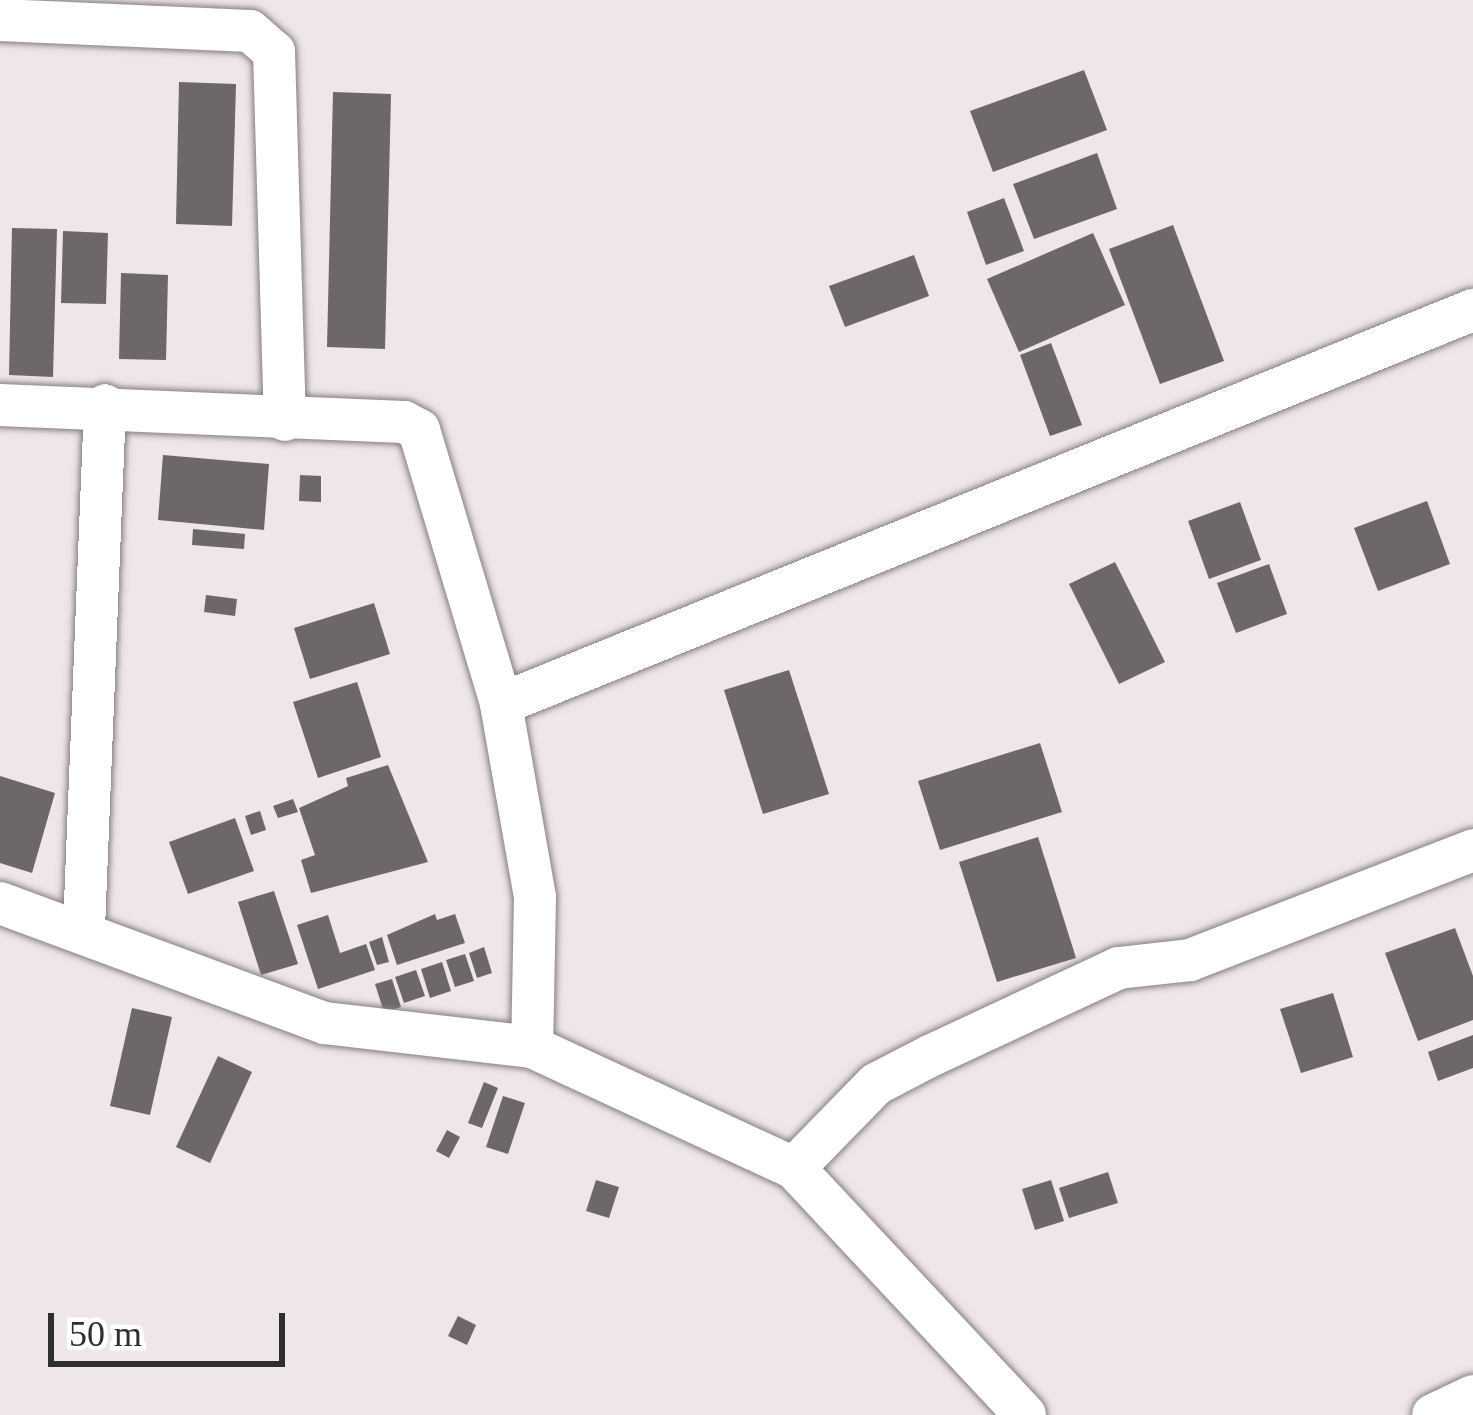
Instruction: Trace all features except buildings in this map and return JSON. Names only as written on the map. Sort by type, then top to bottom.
[{"type":"street","points":[[22,14],[250,31],[274,52],[285,419]]},
{"type":"street","points":[[501,704],[1473,310]]},
{"type":"street","points":[[0,405],[105,405],[285,419],[404,422],[419,430],[501,704],[536,897],[532,1048]]},
{"type":"street","points":[[84,928],[105,405]]},
{"type":"street","points":[[794,1168],[876,1084],[930,1056],[1119,968],[1190,960],[1473,850]]},
{"type":"street","points":[[0,903],[84,928],[325,1023],[532,1048],[794,1168],[1025,1415]]},
{"type":"street","points":[[1433,1415],[1473,1396]]}]
